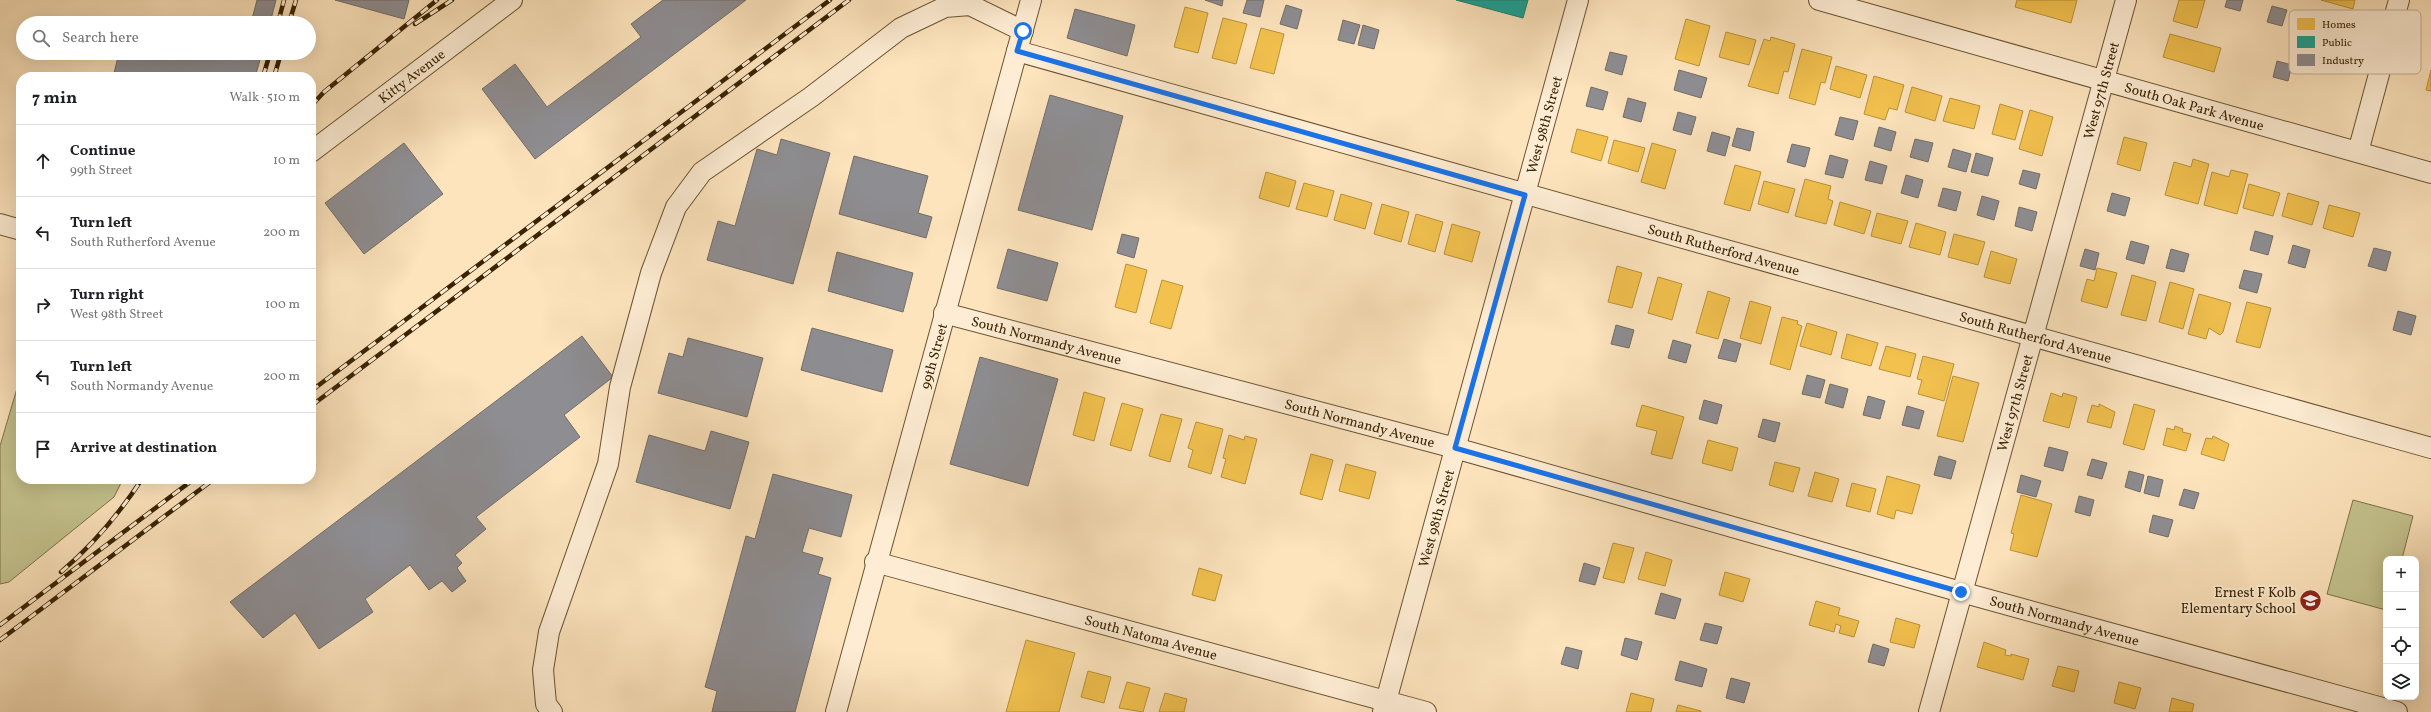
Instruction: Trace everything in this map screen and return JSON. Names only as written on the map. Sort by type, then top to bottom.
[{"type":"street","name":"Kitty Avenue","points":[[316,148],[512,0]]},
{"type":"street","name":"99th Street","points":[[836,712],[944,312],[1031,0]]},
{"type":"street","name":"West 98th Street","points":[[1385,707],[1578,0]]},
{"type":"street","name":"South Oak Park Avenue","points":[[1819,0],[1854,5],[2104,82],[2431,173]]},
{"type":"street","name":"West 97th Street","points":[[1929,712],[2031,336],[2126,0]]},
{"type":"street","points":[[2397,10],[2400,0]]},
{"type":"street","points":[[552,712],[546,704],[543,670],[549,632],[608,464],[622,379],[651,273],[676,207],[702,172],[811,97],[901,28],[945,7],[970,5],[1023,31]]},
{"type":"street","name":"South Rutherford Avenue","points":[[1017,51],[1525,195],[2431,448]]},
{"type":"street","points":[[2358,152],[2380,74]]},
{"type":"street","points":[[0,224],[16,229]]},
{"type":"street","name":"South Normandy Avenue","points":[[944,312],[1455,448],[1961,592],[2397,712]]},
{"type":"street","name":"South Natoma Avenue","points":[[876,562],[1385,707],[1426,712]]},
{"type":"shaded area","points":[[16,392],[16,484],[120,484],[114,497],[9,582],[0,584],[0,446]]},
{"type":"shaded area","points":[[2353,500],[2413,516],[2403,556],[2383,556],[2383,609],[2327,594]]},
{"type":"building: Homes","points":[[2017,0],[2077,0],[2071,23],[2015,7]]},
{"type":"building: Homes","points":[[2179,0],[2205,0],[2197,28],[2173,21]]},
{"type":"building: Homes","points":[[2321,0],[2355,0],[2353,9]]},
{"type":"building: Homes","points":[[1185,7],[1208,13],[1198,53],[1174,47]]},
{"type":"building: Homes","points":[[1223,18],[1247,24],[1236,64],[1212,58]]},
{"type":"building: Homes","points":[[1686,19],[1710,26],[1699,66],[1675,59]]},
{"type":"building: Homes","points":[[1261,28],[1284,34],[1274,74],[1250,68]]},
{"type":"building: Homes","points":[[1726,32],[1756,40],[1749,65],[1719,57]]},
{"type":"building: Homes","points":[[2170,34],[2221,48],[2214,72],[2163,57]]},
{"type":"building: Homes","points":[[1771,37],[1795,44],[1788,72],[1784,71],[1778,94],[1748,86],[1764,39],[1770,41]]},
{"type":"building: Homes","points":[[1802,49],[1832,57],[1825,83],[1821,82],[1815,105],[1789,98]]},
{"type":"building: Homes","points":[[1836,66],[1867,75],[1860,98],[1830,89]]},
{"type":"building: Homes","points":[[2431,70],[2431,91],[2426,90]]},
{"type":"building: Homes","points":[[1874,76],[1904,85],[1897,110],[1889,108],[1885,120],[1864,114]]},
{"type":"building: Homes","points":[[1912,87],[1942,96],[1935,121],[1905,112]]},
{"type":"building: Homes","points":[[1950,98],[1980,106],[1974,129],[1943,121]]},
{"type":"building: Homes","points":[[2000,104],[2023,111],[2015,140],[1992,134]]},
{"type":"building: Homes","points":[[2030,110],[2053,117],[2042,156],[2019,149]]},
{"type":"building: Homes","points":[[1577,129],[1608,137],[1601,161],[1571,152]]},
{"type":"building: Homes","points":[[2124,137],[2147,143],[2140,171],[2117,164]]},
{"type":"building: Homes","points":[[1614,140],[1645,148],[1638,172],[1608,163]]},
{"type":"building: Homes","points":[[1652,143],[1676,150],[1665,189],[1641,182]]},
{"type":"building: Homes","points":[[2193,159],[2209,164],[2198,204],[2165,195],[2174,162],[2191,167]]},
{"type":"building: Homes","points":[[1735,165],[1761,172],[1750,211],[1724,204]]},
{"type":"building: Homes","points":[[2231,170],[2248,174],[2237,214],[2204,205],[2212,172],[2229,177]]},
{"type":"building: Homes","points":[[1266,172],[1296,181],[1289,207],[1259,198]]},
{"type":"building: Homes","points":[[1805,179],[1831,186],[1828,199],[1833,201],[1826,224],[1795,216]]},
{"type":"building: Homes","points":[[1764,181],[1795,189],[1788,213],[1758,204]]},
{"type":"building: Homes","points":[[1304,183],[1334,191],[1327,217],[1296,209]]},
{"type":"building: Homes","points":[[2249,184],[2280,193],[2273,216],[2243,208]]},
{"type":"building: Homes","points":[[2288,193],[2319,202],[2312,225],[2282,216]]},
{"type":"building: Homes","points":[[1341,194],[1372,203],[1365,229],[1334,220]]},
{"type":"building: Homes","points":[[1840,202],[1871,211],[1864,234],[1834,225]]},
{"type":"building: Homes","points":[[1382,204],[1409,212],[1401,242],[1374,234]]},
{"type":"building: Homes","points":[[2329,205],[2360,213],[2353,237],[2323,228]]},
{"type":"building: Homes","points":[[1877,213],[1908,221],[1901,244],[1871,236]]},
{"type":"building: Homes","points":[[1416,214],[1443,222],[1435,252],[1408,244]]},
{"type":"building: Homes","points":[[1916,223],[1946,232],[1940,255],[1909,247]]},
{"type":"building: Homes","points":[[1452,224],[1480,232],[1472,262],[1444,254]]},
{"type":"building: Homes","points":[[1954,234],[1985,242],[1978,265],[1948,257]]},
{"type":"building: Homes","points":[[1991,251],[2017,259],[2010,284],[1984,277]]},
{"type":"building: Homes","points":[[1126,264],[1147,270],[1136,313],[1115,307]]},
{"type":"building: Homes","points":[[1617,266],[1642,273],[1632,308],[1608,302]]},
{"type":"building: Homes","points":[[2097,268],[2117,273],[2107,308],[2081,301],[2087,279],[2094,281]]},
{"type":"building: Homes","points":[[2132,275],[2156,282],[2146,321],[2121,315]]},
{"type":"building: Homes","points":[[1658,277],[1682,284],[1672,320],[1648,313]]},
{"type":"building: Homes","points":[[1162,280],[1183,286],[1171,329],[1150,323]]},
{"type":"building: Homes","points":[[2170,282],[2194,289],[2183,329],[2159,322]]},
{"type":"building: Homes","points":[[1708,291],[1730,298],[1718,339],[1696,333]]},
{"type":"building: Homes","points":[[2199,294],[2231,303],[2223,332],[2220,335],[2209,328],[2206,339],[2188,334]]},
{"type":"building: Homes","points":[[1750,301],[1771,307],[1761,344],[1740,338]]},
{"type":"building: Homes","points":[[2247,302],[2271,308],[2260,348],[2236,342]]},
{"type":"building: Homes","points":[[1782,317],[1798,321],[1797,324],[1802,326],[1790,370],[1770,364]]},
{"type":"building: Homes","points":[[1807,323],[1837,332],[1831,355],[1800,346]]},
{"type":"building: Homes","points":[[1847,334],[1878,343],[1871,366],[1841,358]]},
{"type":"building: Homes","points":[[1886,346],[1916,354],[1910,377],[1879,369]]},
{"type":"building: Homes","points":[[1923,356],[1954,364],[1944,401],[1918,394],[1922,380],[1917,379]]},
{"type":"building: Homes","points":[[1953,376],[1979,383],[1963,442],[1937,436]]},
{"type":"building: Homes","points":[[1084,392],[1105,398],[1094,441],[1073,435]]},
{"type":"building: Homes","points":[[2051,393],[2062,397],[2063,393],[2077,397],[2069,428],[2043,421]]},
{"type":"building: Homes","points":[[1122,403],[1143,409],[1131,451],[1110,445]]},
{"type":"building: Homes","points":[[2099,404],[2115,412],[2111,428],[2087,422],[2092,405],[2099,407]]},
{"type":"building: Homes","points":[[2134,404],[2155,410],[2144,450],[2123,444]]},
{"type":"building: Homes","points":[[1642,405],[1684,417],[1672,459],[1651,454],[1657,431],[1636,426]]},
{"type":"building: Homes","points":[[1161,414],[1182,419],[1170,462],[1149,456]]},
{"type":"building: Homes","points":[[1196,422],[1223,429],[1211,474],[1188,467],[1193,450],[1188,448]]},
{"type":"building: Homes","points":[[2175,426],[2183,429],[2182,432],[2191,434],[2186,451],[2163,445],[2167,428],[2174,430]]},
{"type":"building: Homes","points":[[1229,435],[1244,440],[1245,436],[1257,439],[1245,484],[1221,477],[1226,459],[1223,458]]},
{"type":"building: Homes","points":[[2213,436],[2229,444],[2224,461],[2201,454],[2206,438],[2212,439]]},
{"type":"building: Homes","points":[[1708,440],[1738,448],[1732,471],[1702,463]]},
{"type":"building: Homes","points":[[1311,454],[1333,460],[1322,500],[1300,494]]},
{"type":"building: Homes","points":[[1775,462],[1800,468],[1793,492],[1769,485]]},
{"type":"building: Homes","points":[[1346,464],[1376,472],[1369,499],[1339,491]]},
{"type":"building: Homes","points":[[1815,472],[1839,479],[1832,502],[1808,496]]},
{"type":"building: Homes","points":[[1887,476],[1920,485],[1912,514],[1896,510],[1894,519],[1877,514]]},
{"type":"building: Homes","points":[[1852,483],[1876,489],[1870,512],[1846,506]]},
{"type":"building: Homes","points":[[2021,495],[2052,504],[2037,557],[2010,550],[2014,534],[2011,533]]},
{"type":"building: Homes","points":[[1613,543],[1634,548],[1624,583],[1603,578]]},
{"type":"building: Homes","points":[[1646,552],[1672,560],[1665,586],[1638,579]]},
{"type":"building: Homes","points":[[1199,568],[1222,575],[1215,601],[1192,595]]},
{"type":"building: Homes","points":[[1725,572],[1750,579],[1743,602],[1719,595]]},
{"type":"building: Homes","points":[[1816,601],[1840,608],[1838,615],[1859,621],[1854,637],[1839,633],[1841,626],[1836,624],[1834,632],[1809,625]]},
{"type":"building: Homes","points":[[1896,618],[1920,625],[1914,648],[1890,642]]},
{"type":"building: Homes","points":[[1026,640],[1075,653],[1059,712],[1006,712]]},
{"type":"building: Homes","points":[[1984,642],[2006,650],[2005,655],[2011,656],[2011,654],[2029,659],[2023,680],[1977,667]]},
{"type":"building: Homes","points":[[2058,666],[2079,671],[2074,692],[2052,686]]},
{"type":"building: Homes","points":[[1088,671],[1111,677],[1104,703],[1081,697]]},
{"type":"building: Homes","points":[[1127,682],[1150,688],[1143,712],[1119,708]]},
{"type":"building: Homes","points":[[2119,682],[2141,688],[2135,709],[2114,703]]},
{"type":"building: Homes","points":[[1165,693],[1187,699],[1184,712],[1159,712]]},
{"type":"building: Homes","points":[[1631,693],[1654,699],[1651,712],[1626,712]]},
{"type":"building: Homes","points":[[2172,698],[2194,704],[2192,712],[2169,712]]},
{"type":"building: Homes","points":[[1678,705],[1701,711],[1701,712],[1676,712]]},
{"type":"building: Public","points":[[1456,0],[1528,0],[1523,18]]},
{"type":"building: Industry","points":[[257,0],[276,0],[272,16],[253,16]]},
{"type":"building: Industry","points":[[335,0],[409,0],[404,19]]},
{"type":"building: Industry","points":[[663,0],[746,0],[535,159],[482,89],[515,64],[547,107],[641,37],[631,24]]},
{"type":"building: Industry","points":[[1205,0],[1223,0],[1222,6]]},
{"type":"building: Industry","points":[[1247,0],[1264,0],[1260,17],[1243,13]]},
{"type":"building: Industry","points":[[2227,0],[2243,0],[2240,11],[2225,7]]},
{"type":"building: Industry","points":[[1286,5],[1302,10],[1297,29],[1280,24]]},
{"type":"building: Industry","points":[[2272,6],[2287,10],[2282,26],[2267,22]]},
{"type":"building: Industry","points":[[1075,9],[1135,25],[1127,56],[1067,38]]},
{"type":"building: Industry","points":[[1343,20],[1360,25],[1354,44],[1338,40]]},
{"type":"building: Industry","points":[[1363,25],[1379,30],[1374,49],[1358,45]]},
{"type":"building: Industry","points":[[1610,52],[1627,56],[1622,75],[1605,70]]},
{"type":"building: Industry","points":[[117,60],[260,60],[256,72],[114,72]]},
{"type":"building: Industry","points":[[2277,61],[2289,64],[2290,74],[2288,81],[2273,77]]},
{"type":"building: Industry","points":[[1679,70],[1707,78],[1701,98],[1674,90]]},
{"type":"building: Industry","points":[[1591,87],[1608,92],[1603,110],[1586,106]]},
{"type":"building: Industry","points":[[1050,95],[1123,116],[1092,230],[1018,210]]},
{"type":"building: Industry","points":[[1628,98],[1646,103],[1641,122],[1623,117]]},
{"type":"building: Industry","points":[[1678,112],[1696,117],[1691,135],[1673,130]]},
{"type":"building: Industry","points":[[1840,117],[1858,121],[1853,140],[1835,135]]},
{"type":"building: Industry","points":[[1879,127],[1896,132],[1891,151],[1874,146]]},
{"type":"building: Industry","points":[[1737,128],[1754,132],[1750,151],[1732,146]]},
{"type":"building: Industry","points":[[1712,132],[1730,137],[1725,156],[1707,151]]},
{"type":"building: Industry","points":[[781,139],[830,153],[793,284],[707,260],[718,221],[735,226],[757,149],[777,155]]},
{"type":"building: Industry","points":[[1915,139],[1933,143],[1928,162],[1910,157]]},
{"type":"building: Industry","points":[[404,143],[443,194],[364,254],[325,203]]},
{"type":"building: Industry","points":[[1792,144],[1810,148],[1805,167],[1787,162]]},
{"type":"building: Industry","points":[[1953,149],[1971,154],[1966,172],[1948,167]]},
{"type":"building: Industry","points":[[1976,153],[1993,158],[1988,176],[1971,172]]},
{"type":"building: Industry","points":[[1830,155],[1848,160],[1843,178],[1825,174]]},
{"type":"building: Industry","points":[[854,156],[928,176],[918,213],[932,217],[926,238],[839,214]]},
{"type":"building: Industry","points":[[1870,161],[1887,166],[1882,184],[1865,180]]},
{"type":"building: Industry","points":[[2023,170],[2040,174],[2036,189],[2019,184]]},
{"type":"building: Industry","points":[[1906,175],[1923,180],[1918,198],[1901,193]]},
{"type":"building: Industry","points":[[1943,188],[1961,192],[1956,211],[1938,206]]},
{"type":"building: Industry","points":[[2112,193],[2130,198],[2125,216],[2107,211]]},
{"type":"building: Industry","points":[[1982,196],[1999,201],[1994,220],[1977,215]]},
{"type":"building: Industry","points":[[2019,207],[2037,212],[2032,231],[2015,226]]},
{"type":"building: Industry","points":[[2255,231],[2273,236],[2268,255],[2250,250]]},
{"type":"building: Industry","points":[[1122,234],[1139,238],[1134,258],[1117,253]]},
{"type":"building: Industry","points":[[2131,241],[2149,246],[2144,264],[2126,259]]},
{"type":"building: Industry","points":[[2293,245],[2310,250],[2305,268],[2288,263]]},
{"type":"building: Industry","points":[[2374,248],[2391,252],[2386,271],[2368,266]]},
{"type":"building: Industry","points":[[1008,249],[1058,263],[1047,301],[997,288]]},
{"type":"building: Industry","points":[[2085,249],[2099,253],[2095,270],[2080,266]]},
{"type":"building: Industry","points":[[2171,249],[2189,254],[2184,272],[2166,268]]},
{"type":"building: Industry","points":[[837,252],[913,273],[903,312],[828,291]]},
{"type":"building: Industry","points":[[2244,270],[2262,274],[2257,293],[2239,288]]},
{"type":"building: Industry","points":[[2398,311],[2416,316],[2411,335],[2393,330]]},
{"type":"building: Industry","points":[[1616,325],[1634,330],[1629,348],[1611,344]]},
{"type":"building: Industry","points":[[812,328],[893,350],[882,392],[801,370]]},
{"type":"building: Industry","points":[[582,336],[613,377],[564,415],[580,437],[476,517],[486,529],[455,555],[462,563],[457,568],[466,581],[452,592],[442,581],[429,590],[410,565],[365,599],[373,612],[319,649],[295,613],[263,638],[230,602]]},
{"type":"building: Industry","points":[[688,338],[763,358],[747,417],[658,393],[669,353],[683,357]]},
{"type":"building: Industry","points":[[1724,339],[1741,344],[1736,362],[1718,358]]},
{"type":"building: Industry","points":[[1673,340],[1691,345],[1686,363],[1668,358]]},
{"type":"building: Industry","points":[[980,357],[1058,379],[1028,486],[950,464]]},
{"type":"building: Industry","points":[[1807,375],[1825,380],[1820,398],[1802,394]]},
{"type":"building: Industry","points":[[1830,384],[1848,389],[1843,408],[1825,403]]},
{"type":"building: Industry","points":[[1868,396],[1885,401],[1880,419],[1863,415]]},
{"type":"building: Industry","points":[[1704,400],[1722,405],[1717,424],[1699,419]]},
{"type":"building: Industry","points":[[1907,406],[1924,411],[1919,429],[1902,425]]},
{"type":"building: Industry","points":[[1763,419],[1780,423],[1775,442],[1758,437]]},
{"type":"building: Industry","points":[[711,431],[749,442],[730,509],[636,482],[649,435],[705,451]]},
{"type":"building: Industry","points":[[2049,447],[2068,452],[2063,471],[2044,466]]},
{"type":"building: Industry","points":[[1939,456],[1956,461],[1951,479],[1934,475]]},
{"type":"building: Industry","points":[[2092,459],[2107,463],[2102,479],[2087,475]]},
{"type":"building: Industry","points":[[2129,471],[2144,475],[2140,492],[2125,487]]},
{"type":"building: Industry","points":[[773,474],[852,495],[841,537],[809,528],[802,552],[823,558],[818,574],[831,578],[795,712],[712,712],[717,691],[705,687],[746,536],[755,539]]},
{"type":"building: Industry","points":[[2021,475],[2041,481],[2036,497],[2017,492]]},
{"type":"building: Industry","points":[[2148,476],[2163,480],[2159,497],[2144,493]]},
{"type":"building: Industry","points":[[2184,489],[2199,493],[2194,509],[2179,505]]},
{"type":"building: Industry","points":[[2079,496],[2094,500],[2090,516],[2075,512]]},
{"type":"building: Industry","points":[[2153,515],[2173,520],[2168,537],[2149,532]]},
{"type":"building: Industry","points":[[1584,563],[1600,568],[1595,585],[1579,581]]},
{"type":"building: Industry","points":[[1661,593],[1681,599],[1675,619],[1655,614]]},
{"type":"building: Industry","points":[[1705,623],[1722,627],[1717,644],[1700,640]]},
{"type":"building: Industry","points":[[1625,638],[1642,642],[1637,660],[1621,655]]},
{"type":"building: Industry","points":[[1873,644],[1889,649],[1884,666],[1868,662]]},
{"type":"building: Industry","points":[[1566,647],[1582,651],[1578,669],[1561,664]]},
{"type":"building: Industry","points":[[1680,661],[1707,669],[1702,687],[1675,680]]},
{"type":"building: Industry","points":[[1731,678],[1750,683],[1744,703],[1726,698]]},
{"type":"railway","points":[[280,16],[284,0]]},
{"type":"railway","points":[[291,16],[296,0]]},
{"type":"railway","points":[[316,101],[324,92],[437,0]]},
{"type":"railway","points":[[415,24],[452,0]]},
{"type":"railway","points":[[316,387],[830,0]]},
{"type":"railway","points":[[316,402],[849,0]]},
{"type":"railway","points":[[264,72],[268,60]]},
{"type":"railway","points":[[275,72],[279,60]]},
{"type":"railway","points":[[61,572],[73,562],[105,528],[138,484]]},
{"type":"railway","points":[[0,625],[187,484]]},
{"type":"railway","points":[[0,640],[207,484]]},
{"type":"place","name":"Ernest F Kolb Elementary School","points":[[2311,600]]},
{"type":"route","points":[[1023,31],[1017,51],[1525,195],[1455,448],[1961,592]]}]
